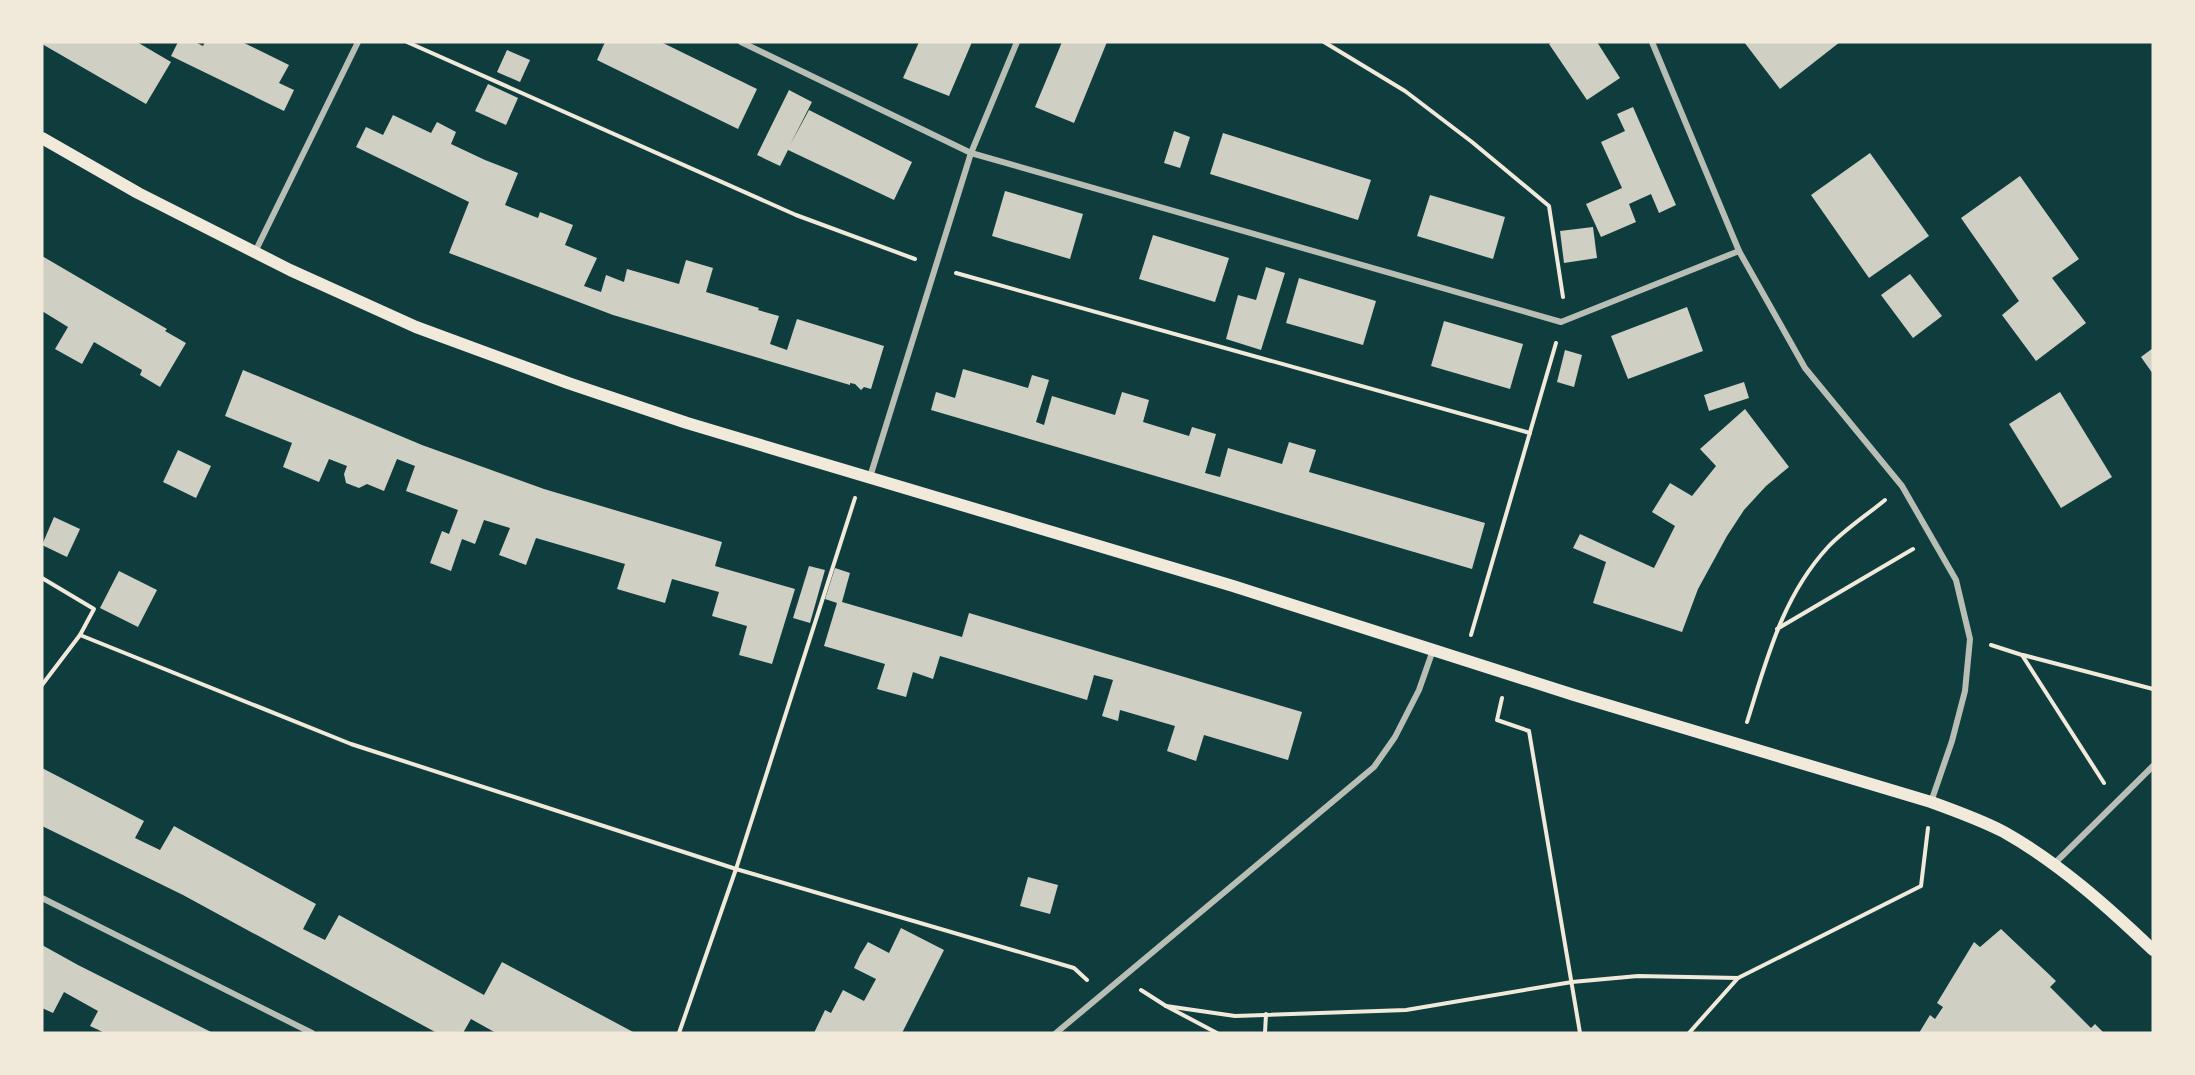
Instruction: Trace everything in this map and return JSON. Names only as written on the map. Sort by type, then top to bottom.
[{"type":"main road","points":[[42,138],[112,179],[255,254],[384,314],[510,363],[676,419],[1233,586],[1507,674],[1965,814],[2002,831],[2054,864],[2153,950]]},
{"type":"street","points":[[255,254],[358,42]]},
{"type":"street","points":[[741,42],[971,153],[1562,322],[1738,251]]},
{"type":"street","points":[[870,477],[971,153],[1017,42]]},
{"type":"street","points":[[1652,42],[1738,251],[1805,368],[1902,486],[1956,580],[1970,639],[1965,691],[1952,741],[1931,802]]},
{"type":"street","points":[[1056,1033],[1374,767],[1395,737],[1419,690],[1433,650]]},
{"type":"street","points":[[2054,864],[2153,766]]},
{"type":"street","points":[[42,898],[312,1033]]},
{"type":"path","points":[[1324,42],[1405,91],[1472,142],[1549,206],[1564,303],[1562,322],[1463,660]]},
{"type":"path","points":[[679,1033],[736,869],[858,486],[870,477]]},
{"type":"path","points":[[1740,745],[1776,629],[1802,579],[1829,546],[1902,486]]},
{"type":"path","points":[[1776,629],[1932,537]]},
{"type":"path","points":[[42,578],[94,609],[80,635],[42,685]]},
{"type":"path","points":[[80,635],[351,744],[736,869],[1074,968],[1103,995]]},
{"type":"path","points":[[1970,639],[2022,655],[2153,688]]},
{"type":"path","points":[[2022,655],[2116,803]]},
{"type":"path","points":[[1507,674],[1497,720],[1528,731],[1580,1033]]},
{"type":"path","points":[[1689,1033],[1738,978],[1921,886],[1931,802]]},
{"type":"path","points":[[1166,1006],[1235,1016],[1406,1010],[1572,982],[1638,976],[1738,978]]},
{"type":"path","points":[[1123,979],[1166,1006],[1217,1033]]},
{"type":"path","points":[[1265,1033],[1266,1014]]},
{"type":"building","points":[[42,42],[137,42],[171,62],[146,104]]},
{"type":"building","points":[[178,42],[195,42],[203,46],[205,42],[242,42],[289,65],[279,83],[294,90],[284,111],[171,56]]},
{"type":"building","points":[[605,42],[661,42],[757,89],[738,129],[597,60]]},
{"type":"building","points":[[919,42],[972,42],[949,96],[903,78]]},
{"type":"building","points":[[1062,42],[1107,42],[1074,123],[1035,107]]},
{"type":"building","points":[[1552,42],[1597,42],[1620,78],[1587,100],[1549,44]]},
{"type":"building","points":[[1744,42],[1840,42],[1780,89]]},
{"type":"building","points":[[507,50],[530,60],[520,82],[497,72]]},
{"type":"building","points":[[488,84],[518,98],[506,125],[475,111]]},
{"type":"building","points":[[789,90],[812,102],[790,145],[809,110],[912,162],[894,200],[788,150],[780,166],[757,155]]},
{"type":"building","points":[[1633,107],[1676,205],[1659,213],[1651,194],[1629,204],[1636,222],[1601,237],[1586,204],[1622,188],[1601,142],[1625,131],[1617,114]]},
{"type":"building","points":[[393,115],[431,133],[437,122],[456,132],[451,144],[518,173],[505,205],[538,218],[540,212],[573,225],[565,245],[597,258],[584,286],[601,292],[606,275],[624,282],[627,269],[679,284],[686,260],[713,268],[706,292],[779,316],[770,344],[787,350],[797,319],[884,346],[871,389],[864,387],[861,390],[855,384],[850,383],[850,385],[613,315],[449,253],[469,202],[356,147],[366,127],[383,135]]},
{"type":"building","points":[[1174,131],[1190,137],[1180,168],[1164,163]]},
{"type":"building","points":[[1223,133],[1371,180],[1358,220],[1210,174]]},
{"type":"building","points":[[1870,153],[1929,236],[1869,278],[1811,195]]},
{"type":"building","points":[[2020,176],[2079,259],[2052,278],[2086,323],[2036,361],[2002,315],[2019,301],[1961,218]]},
{"type":"building","points":[[1005,191],[1083,214],[1070,259],[992,236]]},
{"type":"building","points":[[1430,195],[1505,217],[1493,259],[1417,236]]},
{"type":"building","points":[[1593,227],[1597,258],[1564,263],[1560,231]]},
{"type":"building","points":[[1153,235],[1229,258],[1215,302],[1139,279]]},
{"type":"building","points":[[42,256],[167,329],[165,331],[186,343],[160,387],[140,375],[142,370],[94,342],[82,364],[55,349],[68,327],[42,311]]},
{"type":"building","points":[[1266,267],[1285,273],[1261,350],[1226,339],[1238,295],[1256,300]]},
{"type":"building","points":[[1910,274],[1942,316],[1913,338],[1881,295]]},
{"type":"building","points":[[1299,278],[1376,301],[1363,345],[1286,323]]},
{"type":"building","points":[[1687,307],[1703,351],[1628,379],[1611,336]]},
{"type":"building","points":[[1444,321],[1523,344],[1510,389],[1431,366]]},
{"type":"building","points":[[2153,348],[2153,374],[2141,357]]},
{"type":"building","points":[[1565,350],[1582,355],[1574,387],[1557,382]]},
{"type":"building","points":[[963,369],[1028,388],[1032,375],[1049,380],[1036,422],[1044,425],[1052,396],[1115,415],[1122,392],[1149,400],[1143,422],[1189,436],[1192,427],[1216,434],[1205,473],[1220,477],[1228,448],[1282,464],[1289,442],[1316,450],[1309,472],[1485,523],[1472,569],[931,410],[936,392],[955,398]]},
{"type":"building","points":[[243,370],[422,445],[544,489],[722,542],[715,566],[795,589],[772,664],[739,655],[747,626],[712,616],[719,592],[672,579],[665,603],[617,589],[625,564],[536,538],[526,565],[499,555],[510,528],[484,520],[475,544],[462,539],[451,571],[430,563],[442,531],[449,534],[458,510],[406,491],[415,466],[397,459],[384,491],[367,484],[359,488],[346,483],[344,474],[347,466],[329,459],[319,482],[283,467],[292,443],[225,416]]},
{"type":"building","points":[[1744,382],[1749,398],[1709,411],[1704,395]]},
{"type":"building","points":[[2060,392],[2112,477],[2061,508],[2009,424]]},
{"type":"building","points":[[1745,409],[1789,467],[1766,486],[1744,510],[1727,536],[1698,589],[1682,632],[1593,603],[1606,562],[1573,548],[1580,534],[1654,568],[1675,526],[1652,512],[1670,483],[1692,496],[1716,466],[1700,449]]},
{"type":"building","points":[[178,450],[211,466],[196,498],[163,482]]},
{"type":"building","points":[[54,517],[80,529],[67,557],[42,545]]},
{"type":"building","points":[[809,566],[825,570],[810,623],[793,618]]},
{"type":"building","points":[[835,568],[850,573],[842,602],[962,637],[969,613],[1302,712],[1288,760],[1204,735],[1196,761],[1167,751],[1175,726],[1120,710],[1118,721],[1102,716],[1113,680],[1094,675],[1087,700],[940,656],[933,679],[913,672],[906,697],[877,689],[885,664],[824,646],[837,603],[825,599]]},
{"type":"building","points":[[119,571],[157,590],[138,627],[100,608]]},
{"type":"building","points":[[42,768],[144,821],[135,838],[160,850],[174,826],[316,904],[303,929],[325,940],[339,915],[484,995],[502,962],[635,1033],[496,1033],[471,1019],[463,1033],[437,1033],[183,895],[42,826]]},
{"type":"building","points":[[1028,877],[1058,885],[1050,914],[1020,906]]},
{"type":"building","points":[[901,928],[944,950],[902,1033],[814,1033],[825,1010],[831,1013],[843,990],[864,1001],[876,979],[854,968],[860,955],[868,942],[889,953]]},
{"type":"building","points":[[2001,929],[2056,981],[2050,987],[2091,1028],[2095,1024],[2104,1033],[1919,1033],[1930,1015],[1935,1019],[1943,1007],[1937,1003],[1974,942],[1980,947]]},
{"type":"building","points":[[42,945],[213,1033],[105,1033],[90,1026],[98,1011],[64,992],[53,1013],[42,1008]]}]
